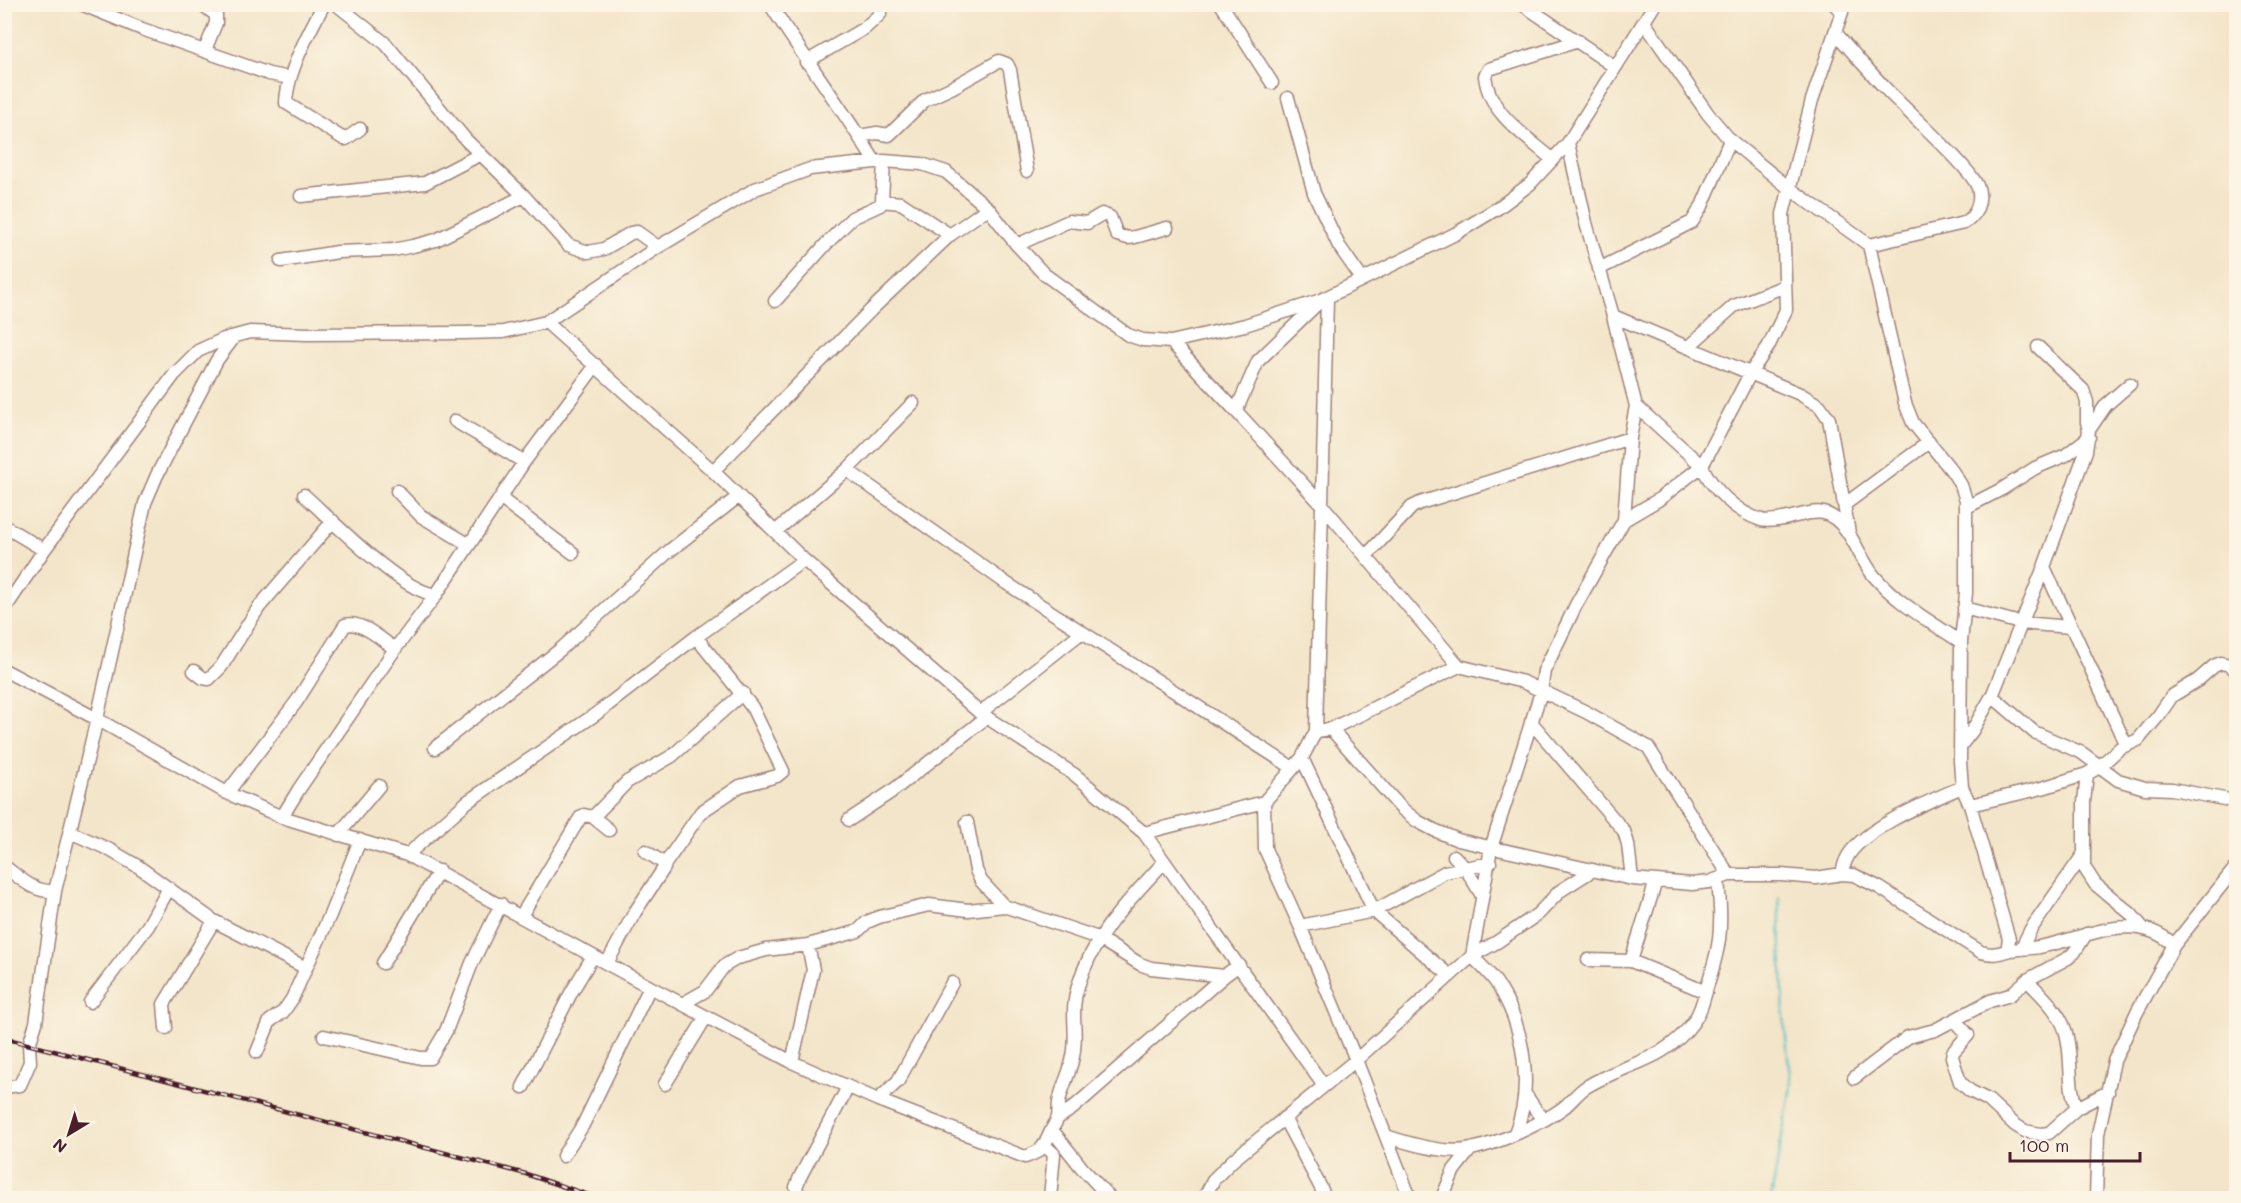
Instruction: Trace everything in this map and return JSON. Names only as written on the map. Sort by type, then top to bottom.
[{"type":"street","points":[[81,4],[142,29],[269,74],[290,78]]},
{"type":"street","points":[[202,4],[216,15],[216,23],[205,50]]},
{"type":"street","points":[[324,4],[304,40],[290,78],[285,101],[287,105],[346,140],[360,129]]},
{"type":"street","points":[[336,4],[387,44],[466,140],[524,196],[568,245],[588,252],[604,249],[631,232],[637,232],[658,247]]},
{"type":"street","points":[[770,4],[806,62],[843,110],[859,136],[880,161],[882,201],[877,207],[852,218],[776,301]]},
{"type":"street","points":[[806,62],[865,28],[879,14],[880,4]]},
{"type":"street","points":[[1221,4],[1272,83]]},
{"type":"street","points":[[1522,4],[1615,67]]},
{"type":"street","points":[[4,610],[44,549],[174,375],[198,351],[224,339],[250,332],[307,334],[503,332],[546,322],[658,247],[755,189],[810,169],[880,161],[922,164],[946,172],[987,208],[1044,274],[1128,335],[1143,340],[1171,342],[1245,325],[1324,299],[1457,233],[1498,208],[1530,184],[1568,143],[1655,4]]},
{"type":"street","points":[[1624,520],[1665,495],[1702,466],[1786,310],[1783,214],[1812,100],[1841,7]]},
{"type":"street","points":[[1644,22],[1708,114],[1730,140],[1789,188],[1869,244],[1905,403],[1912,423],[1961,485],[1966,500],[1964,608],[1961,642],[1960,761],[1962,787],[1970,805],[2009,939],[2007,951]]},
{"type":"street","points":[[1835,32],[1884,87],[1963,167],[1978,186],[1977,208],[1964,224],[1869,244]]},
{"type":"street","points":[[1552,159],[1500,112],[1491,98],[1485,76],[1489,69],[1578,41]]},
{"type":"street","points":[[859,136],[878,133],[889,135],[925,100],[999,62],[1007,64],[1010,70],[1027,171]]},
{"type":"street","points":[[1288,98],[1314,193],[1339,246],[1362,279]]},
{"type":"street","points":[[1599,269],[1692,222],[1702,206],[1730,140]]},
{"type":"street","points":[[1515,1133],[1526,1094],[1523,1052],[1518,1031],[1500,988],[1472,956],[1481,894],[1490,863],[1491,848],[1540,692],[1544,671],[1576,605],[1624,520],[1630,438],[1636,406],[1586,223],[1568,143]]},
{"type":"street","points":[[301,196],[425,183],[481,154]]},
{"type":"street","points":[[281,261],[338,252],[393,250],[436,240],[524,196]]},
{"type":"street","points":[[882,201],[901,203],[950,235]]},
{"type":"street","points":[[713,471],[871,310],[950,235],[987,208]]},
{"type":"street","points":[[1017,245],[1069,221],[1086,223],[1102,214],[1110,217],[1118,235],[1128,238],[1167,228]]},
{"type":"street","points":[[1688,347],[1734,306],[1785,286]]},
{"type":"street","points":[[1236,411],[1258,361],[1324,299]]},
{"type":"street","points":[[1144,833],[1264,802],[1302,758],[1316,731],[1322,505],[1324,299]]},
{"type":"street","points":[[1613,316],[1751,372],[1800,394],[1820,406],[1829,419],[1850,537]]},
{"type":"street","points":[[546,322],[713,471],[804,560],[984,715],[1075,775],[1144,833],[1324,1086]]},
{"type":"street","points":[[4,1087],[20,1085],[30,1062],[29,1045],[36,1023],[55,891],[97,719],[145,503],[157,475],[217,360],[235,336]]},
{"type":"street","points":[[1171,342],[1367,555],[1459,666],[1523,682],[1586,712],[1648,747],[1723,877],[1718,946],[1706,992],[1695,1019],[1669,1048],[1585,1087],[1564,1107],[1546,1119],[1470,1150],[1409,1144],[1386,1136]]},
{"type":"street","points":[[1961,745],[1972,731],[1992,696],[2044,567],[2086,450],[2089,434],[2087,402],[2083,390],[2038,347]]},
{"type":"street","points":[[282,817],[395,649],[436,595],[524,462],[596,365]]},
{"type":"street","points":[[1967,507],[2035,468],[2066,455],[2089,434],[2106,405],[2130,384]]},
{"type":"street","points":[[776,531],[848,470],[913,403]]},
{"type":"street","points":[[1636,406],[1702,466],[1707,478],[1727,499],[1745,513],[1763,521],[1824,513],[1838,521],[1874,575],[1902,602],[1961,642]]},
{"type":"street","points":[[454,421],[524,462]]},
{"type":"street","points":[[1367,555],[1412,507],[1420,503],[1630,438]]},
{"type":"street","points":[[1844,505],[1929,442]]},
{"type":"street","points":[[848,470],[1006,583],[1293,768]]},
{"type":"street","points":[[397,490],[421,516],[468,544]]},
{"type":"street","points":[[304,495],[399,579],[421,592],[436,595]]},
{"type":"street","points":[[435,748],[561,648],[668,552],[738,496]]},
{"type":"street","points":[[500,498],[573,553]]},
{"type":"street","points":[[194,670],[202,678],[210,679],[259,607],[333,521]]},
{"type":"street","points":[[4,526],[44,549]]},
{"type":"street","points":[[407,855],[467,802],[596,714],[696,637],[804,560]]},
{"type":"street","points":[[2044,567],[2126,746]]},
{"type":"street","points":[[1964,608],[2020,623],[2071,627]]},
{"type":"street","points":[[227,793],[297,701],[322,658],[345,625],[359,626],[395,649]]},
{"type":"street","points":[[849,820],[891,792],[1082,632]]},
{"type":"street","points":[[607,963],[665,864],[701,812],[740,786],[781,774],[783,771],[752,706],[696,637]]},
{"type":"street","points":[[1970,805],[2042,788],[2087,774],[2099,767],[2120,748],[2138,740],[2172,696],[2198,680],[2214,666],[2221,663],[2230,665],[2236,671]]},
{"type":"street","points":[[1316,731],[1331,729],[1459,666]]},
{"type":"street","points":[[4,670],[97,719],[227,793],[282,817],[407,855],[792,1062],[878,1100],[1025,1156],[1037,1153],[1045,1146],[1055,1124],[1060,1098],[1071,1070],[1075,1047],[1073,1007],[1078,984],[1098,938],[1164,862]]},
{"type":"street","points":[[593,817],[627,782],[672,756],[743,693]]},
{"type":"street","points":[[1992,696],[2028,728],[2082,753],[2118,780],[2145,788],[2172,789],[2229,800],[2236,799]]},
{"type":"street","points":[[1531,722],[1624,831],[1628,844],[1632,879]]},
{"type":"street","points":[[1331,729],[1409,814],[1434,831],[1458,840],[1632,879],[1692,884],[1723,877],[1781,875],[1816,878],[1842,874],[1854,875],[1981,952],[1996,956],[2007,951],[2040,947],[2086,934],[2131,925],[2154,931],[2174,945]]},
{"type":"street","points":[[1302,758],[1374,911],[1450,976]]},
{"type":"street","points":[[2087,774],[2084,867],[2095,884],[2130,913],[2142,927]]},
{"type":"street","points":[[338,835],[379,786]]},
{"type":"street","points":[[1842,874],[1846,860],[1853,849],[1886,823],[1962,787]]},
{"type":"street","points":[[1264,802],[1265,849],[1356,1060],[1410,1198]]},
{"type":"street","points":[[521,916],[580,818],[584,815],[593,817],[609,830]]},
{"type":"street","points":[[968,822],[976,870],[981,881],[1004,906]]},
{"type":"street","points":[[70,832],[116,853],[214,921],[306,968]]},
{"type":"street","points":[[257,1052],[270,1020],[283,1012],[292,999],[330,915],[360,840]]},
{"type":"street","points":[[1445,872],[1454,856],[1458,840]]},
{"type":"street","points":[[645,851],[665,864]]},
{"type":"street","points":[[2021,949],[2031,929],[2083,855]]},
{"type":"street","points":[[1454,856],[1466,869],[1481,894]]},
{"type":"street","points":[[1300,926],[1374,911],[1445,872],[1490,863]]},
{"type":"street","points":[[4,866],[34,888],[42,891],[55,891]]},
{"type":"street","points":[[2096,1198],[2098,1134],[2114,1061],[2137,1012],[2174,945],[2236,867]]},
{"type":"street","points":[[1207,1197],[1214,1179],[1233,1160],[1356,1060],[1472,956],[1538,914],[1560,891],[1593,870]]},
{"type":"street","points":[[383,963],[439,871]]},
{"type":"street","points":[[1631,961],[1656,881]]},
{"type":"street","points":[[90,1002],[147,926],[168,888]]},
{"type":"street","points":[[324,1036],[421,1058],[430,1058],[446,1031],[472,963],[501,904]]},
{"type":"street","points":[[682,1004],[705,991],[724,966],[738,958],[766,950],[808,945],[852,933],[858,931],[867,922],[905,909],[929,905],[968,910],[1004,906],[1098,938],[1140,964],[1151,968],[1224,976]]},
{"type":"street","points":[[166,1028],[164,1004],[214,921]]},
{"type":"street","points":[[1854,1078],[1908,1036],[1935,1030],[1990,1001],[2010,995],[2027,980],[2068,958],[2086,934]]},
{"type":"street","points":[[792,1062],[813,970],[808,945]]},
{"type":"street","points":[[523,1087],[593,956]]},
{"type":"street","points":[[1588,960],[1631,961],[1706,992]]},
{"type":"street","points":[[1055,1124],[1239,965]]},
{"type":"street","points":[[2027,980],[2053,1008],[2066,1034],[2070,1091],[2078,1108]]},
{"type":"street","points":[[878,1100],[898,1081],[952,983]]},
{"type":"street","points":[[563,1156],[583,1125],[650,987]]},
{"type":"street","points":[[665,1084],[706,1017]]},
{"type":"street","points":[[1955,1020],[1968,1035],[1953,1052],[1952,1057],[1960,1082],[1970,1091],[1999,1108],[2015,1125],[2031,1133],[2049,1133],[2078,1108],[2108,1092]]},
{"type":"street","points":[[799,1198],[796,1187],[800,1177],[848,1087]]},
{"type":"street","points":[[1526,1094],[1538,1113],[1546,1119]]},
{"type":"street","points":[[1284,1118],[1321,1188],[1323,1193],[1321,1198]]},
{"type":"street","points":[[1055,1124],[1082,1168],[1110,1198]]},
{"type":"street","points":[[1045,1146],[1054,1154],[1050,1198]]},
{"type":"street","points":[[1442,1198],[1454,1170],[1470,1150]]},
{"type":"waterway","points":[[1771,1198],[1791,1086],[1784,1018],[1779,897]]},
{"type":"railway","points":[[4,1038],[526,1174],[597,1198]]}]
